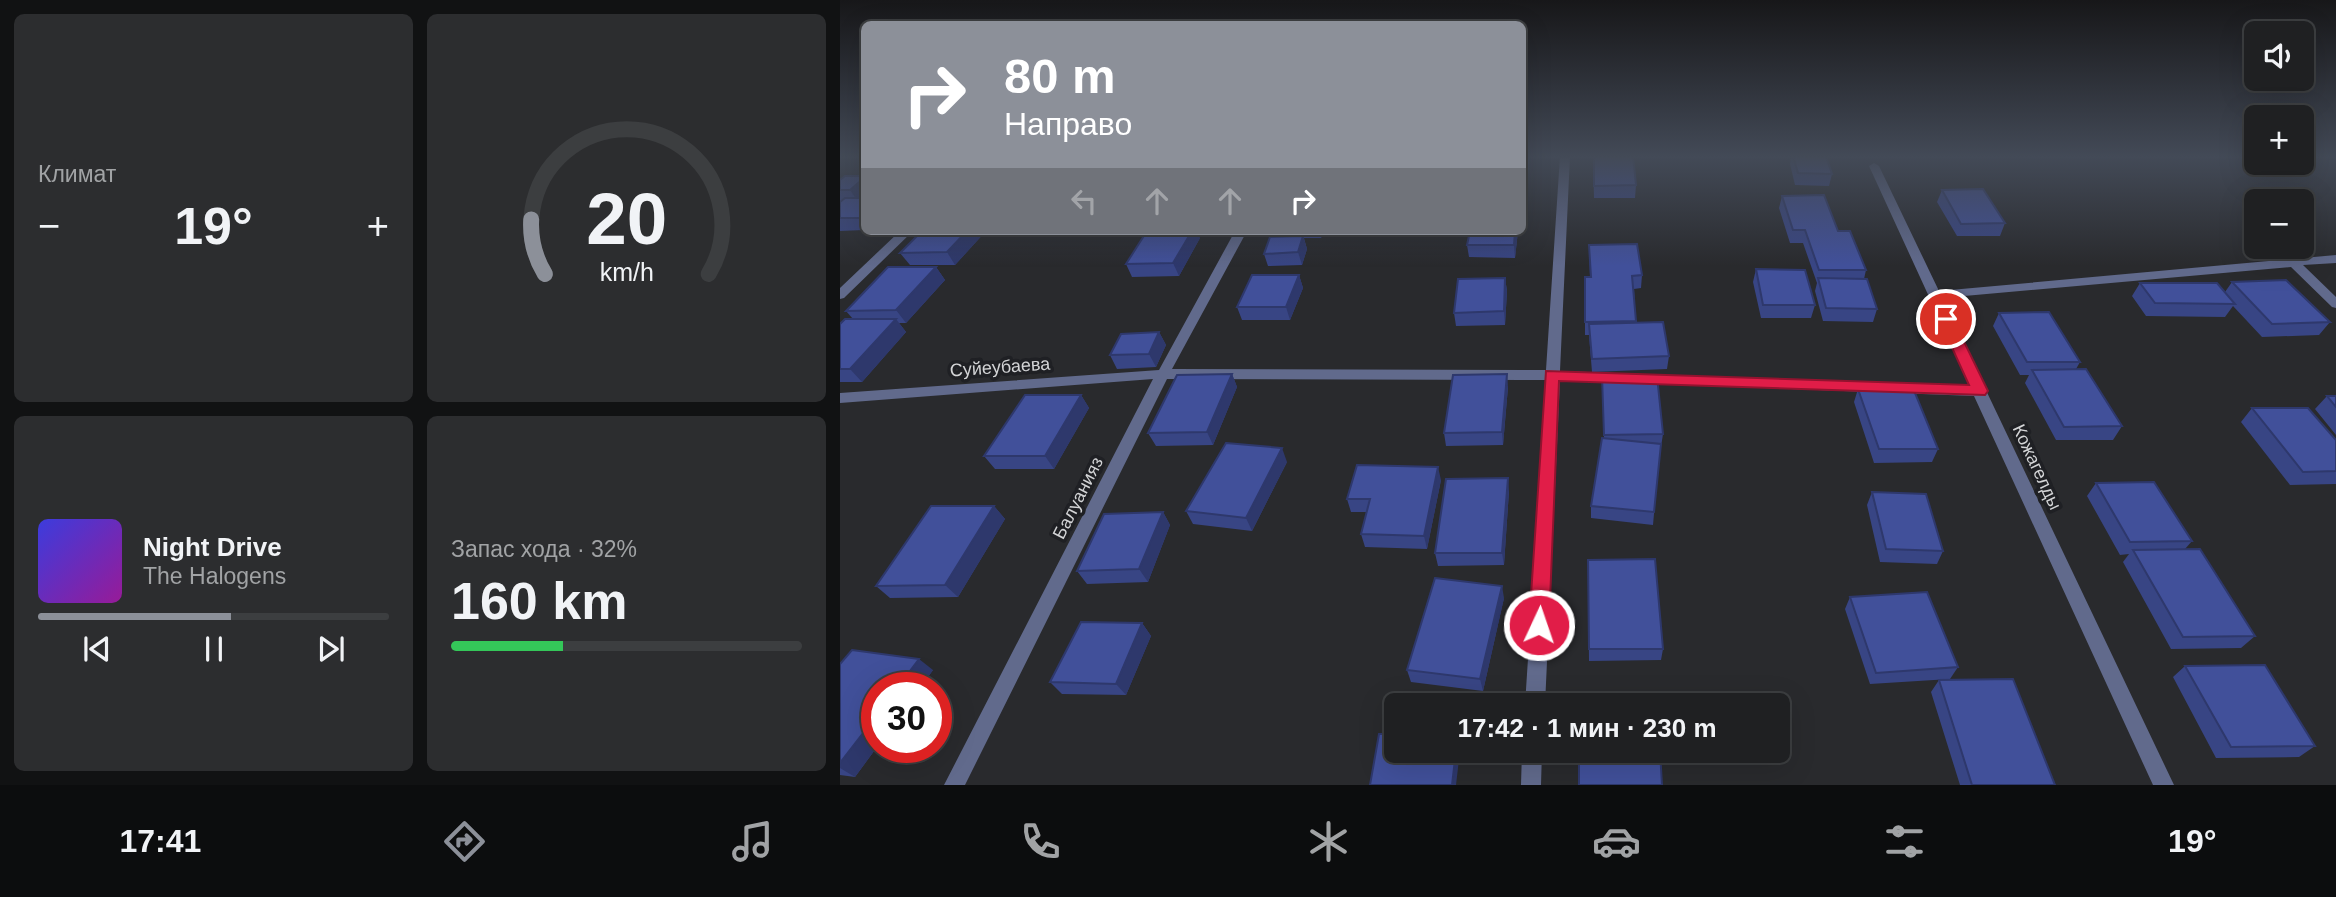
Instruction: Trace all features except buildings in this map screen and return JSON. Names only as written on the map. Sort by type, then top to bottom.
[{"type":"street","points":[[1536,693],[1563,193]]},
{"type":"street","name":"Кожагелды","points":[[1887,193],[2164,785]]},
{"type":"street","points":[[840,295],[903,235]]},
{"type":"street","name":"Балуанияз","points":[[954,785],[1163,374],[1239,235]]},
{"type":"street","points":[[1935,295],[2336,259]]},
{"type":"street","points":[[2295,264],[2336,304]]},
{"type":"street","name":"Суйеубаева","points":[[840,398],[1163,374],[1552,375],[1980,391]]},
{"type":"street","points":[[1531,785],[1532,763]]},
{"type":"route","points":[[1539,625],[1552,375],[1980,391],[1946,319]]}]
